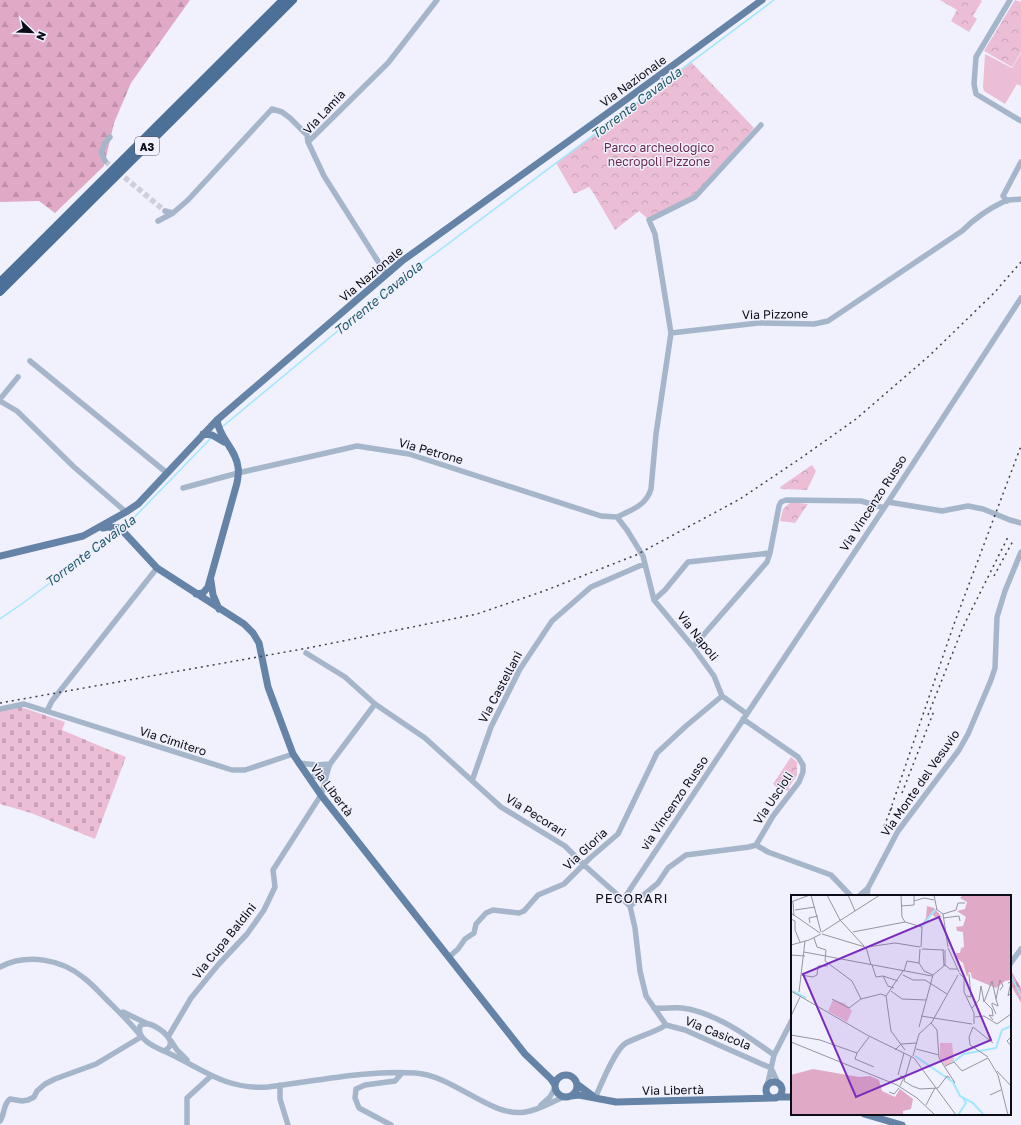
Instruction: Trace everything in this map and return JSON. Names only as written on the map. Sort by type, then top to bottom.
[{"type":"highway","name":"A3","points":[[0,282],[283,0]]},
{"type":"highway","name":"A3","points":[[0,292],[293,0]]},
{"type":"main road","name":"Via Nazionale","points":[[0,556],[84,536],[138,504],[217,420],[402,261],[622,103],[762,0]]},
{"type":"main road","points":[[196,594],[203,593],[206,590],[237,483],[238,471],[234,454],[218,428],[217,420]]},
{"type":"main road","points":[[203,434],[212,435],[226,443]]},
{"type":"main road","points":[[99,528],[120,528],[122,518],[126,512]]},
{"type":"main road","name":"Via Libertà","points":[[120,528],[157,568],[244,624],[253,633],[259,643],[262,664],[268,687],[298,763],[321,795],[525,1054],[542,1070],[555,1086]]},
{"type":"main road","points":[[210,573],[213,595],[219,609]]},
{"type":"main road","points":[[542,1070],[571,1076],[576,1080],[577,1084],[595,1098]]},
{"type":"main road","points":[[564,1075],[558,1079],[555,1086],[558,1094],[568,1096],[576,1090],[577,1084]]},
{"type":"main road","points":[[753,1099],[767,1088],[770,1083],[779,1085],[791,1093]]},
{"type":"main road","points":[[767,1088],[767,1094],[775,1098],[781,1094],[779,1085]]},
{"type":"main road","name":"Via Libertà","points":[[568,1096],[579,1095],[616,1102],[791,1097]]},
{"type":"main road","points":[[867,1115],[902,1125]]},
{"type":"street","name":"Via Lamia","points":[[386,274],[324,176],[308,142],[388,63],[437,0]]},
{"type":"street","points":[[1010,0],[976,57],[974,84],[976,94],[1021,121]]},
{"type":"street","points":[[158,221],[173,213],[188,200],[272,109],[282,112],[290,118],[306,135],[308,142]]},
{"type":"street","points":[[644,564],[643,556],[617,517],[641,505],[648,497],[651,489],[656,434],[672,333],[655,234],[649,220],[696,197],[761,125]]},
{"type":"street","points":[[105,161],[101,152],[105,143],[110,137]]},
{"type":"street","points":[[1007,200],[1003,196],[1021,162]]},
{"type":"street","name":"Via Pizzone","points":[[672,333],[758,323],[814,324],[828,321],[962,231],[970,222],[1007,200],[1021,199]]},
{"type":"street","points":[[165,211],[173,213]]},
{"type":"street","name":"Via Vincenzo Russo","points":[[743,720],[1021,298]]},
{"type":"street","points":[[30,361],[167,473]]},
{"type":"street","points":[[18,377],[0,400],[17,411],[74,467],[126,512]]},
{"type":"street","name":"Via Petrone","points":[[183,488],[238,471],[356,446],[409,454],[601,516],[617,517]]},
{"type":"street","points":[[693,647],[767,562],[781,502],[786,500],[861,501],[884,508]]},
{"type":"street","points":[[888,502],[942,511],[968,506],[983,509],[1021,523]]},
{"type":"street","points":[[1012,520],[1021,517]]},
{"type":"street","name":"Via Monte del Vesuvio","points":[[860,895],[868,888],[898,831],[959,750],[968,734],[995,668],[997,617],[1005,591],[1021,552]]},
{"type":"street","points":[[654,600],[665,590],[688,562],[770,553]]},
{"type":"street","name":"Via Napoli","points":[[644,564],[654,600],[693,647],[714,676],[722,696]]},
{"type":"street","name":"Via Castellani","points":[[472,781],[491,727],[520,669],[552,621],[591,587],[644,564]]},
{"type":"street","points":[[47,711],[52,701],[157,568]]},
{"type":"street","name":"Via Pecorari","points":[[306,653],[345,677],[375,704],[425,738],[500,807],[565,846],[630,906]]},
{"type":"street","points":[[722,696],[747,714]]},
{"type":"street","name":"Via Gloria","points":[[448,957],[474,933],[476,924],[486,913],[493,910],[518,913],[524,911],[538,895],[564,884],[618,834],[657,753],[722,696]]},
{"type":"street","name":"Via Cimitero","points":[[0,709],[24,704],[232,770],[245,770],[294,754]]},
{"type":"street","points":[[309,778],[327,766],[375,704]]},
{"type":"street","name":"Via Uscioli","points":[[743,720],[798,757],[803,765],[803,772],[799,782],[773,816],[756,845]]},
{"type":"street","name":"via Vincenzo Russo","points":[[623,900],[743,720]]},
{"type":"street","points":[[298,763],[327,766]]},
{"type":"street","name":"Via Cupa Baldini","points":[[164,1051],[171,1046],[170,1039],[191,998],[218,965],[247,934],[264,910],[275,887],[273,870],[321,795],[327,766]]},
{"type":"street","points":[[666,1025],[646,996],[640,971],[635,928],[630,906],[658,883],[668,868],[686,855],[756,845],[768,852],[832,875],[850,895]]},
{"type":"street","name":"Via Monte del Vesuvio","points":[[867,895],[868,888]]},
{"type":"street","points":[[1011,963],[1021,950]]},
{"type":"street","points":[[0,967],[15,962],[37,959],[50,961],[61,965],[83,977],[118,1009],[141,1036],[155,1047],[228,1083],[257,1088],[342,1076],[402,1072],[426,1074],[436,1077],[502,1110],[513,1113],[536,1109],[568,1096]]},
{"type":"street","points":[[654,1008],[680,1008],[700,1012],[737,1030],[774,1055]]},
{"type":"street","points":[[118,1009],[132,1018],[149,1024],[170,1039],[177,1050],[192,1065]]},
{"type":"street","points":[[767,1088],[774,1055],[791,1022]]},
{"type":"street","points":[[141,1036],[140,1026],[143,1024],[149,1024]]},
{"type":"street","name":"Via Casicola","points":[[595,1098],[616,1055],[624,1044],[659,1030],[666,1025],[685,1030],[771,1068]]},
{"type":"street","points":[[0,1120],[3,1116],[6,1102],[10,1099],[22,1101],[28,1100],[34,1097],[37,1091],[44,1084],[96,1064],[141,1036]]},
{"type":"street","points":[[771,1068],[779,1085]]},
{"type":"street","points":[[391,1125],[359,1108],[355,1098],[356,1089],[365,1085],[395,1081],[402,1072]]},
{"type":"street","points":[[187,1125],[187,1098],[212,1076]]},
{"type":"street","points":[[280,1085],[280,1099],[288,1125]]},
{"type":"street","points":[[536,1109],[550,1098],[555,1086]]},
{"type":"green space","points":[[0,0],[190,0],[131,83],[114,123],[104,166],[55,213],[39,201],[0,202]]},
{"type":"green space","points":[[940,0],[982,1],[973,16],[977,19],[969,32],[951,21],[957,10]]},
{"type":"green space","points":[[1015,0],[1021,2],[1021,52],[1012,67],[984,51]]},
{"type":"green space","points":[[1021,53],[1021,86],[1017,84],[1005,104],[984,91],[985,54],[1012,68]]},
{"type":"green space","name":"Parco archeologico necropoli Pizzone","points":[[691,62],[754,128],[695,197],[649,220],[639,211],[615,230],[589,187],[574,194],[556,163]]},
{"type":"green space","points":[[812,465],[816,471],[807,490],[781,489],[780,487]]},
{"type":"green space","points":[[791,502],[808,504],[795,523],[780,521],[783,509]]},
{"type":"green space","points":[[18,706],[65,722],[62,730],[126,757],[95,839],[31,813],[0,804],[0,710]]},
{"type":"green space","points":[[791,757],[797,762],[797,775],[789,787],[790,791],[787,791],[773,784]]},
{"type":"green space","points":[[1012,972],[1021,988],[1021,1003],[1012,988]]},
{"type":"waterway","name":"Torrente Cavaiola","points":[[222,427],[393,285],[774,0]]},
{"type":"waterway","name":"Torrente Cavaiola","points":[[124,528],[212,437]]},
{"type":"waterway","name":"Torrente Cavaiola","points":[[0,619],[120,531]]},
{"type":"waterway","points":[[1011,976],[1021,996]]},
{"type":"tunnel","points":[[105,161],[165,211]]},
{"type":"railway","points":[[0,703],[308,648],[477,614],[544,591],[636,555],[740,499],[856,419],[929,356],[994,293],[1021,262]]},
{"type":"railway","points":[[890,811],[954,624],[1021,446]]},
{"type":"railway","points":[[928,715],[963,627],[1009,535]]},
{"type":"railway","points":[[994,576],[1014,539]]},
{"type":"railway","points":[[902,793],[934,711]]},
{"type":"railway","points":[[884,826],[892,807]]},
{"type":"district","name":"PECORARI","points":[[632,898]]}]
